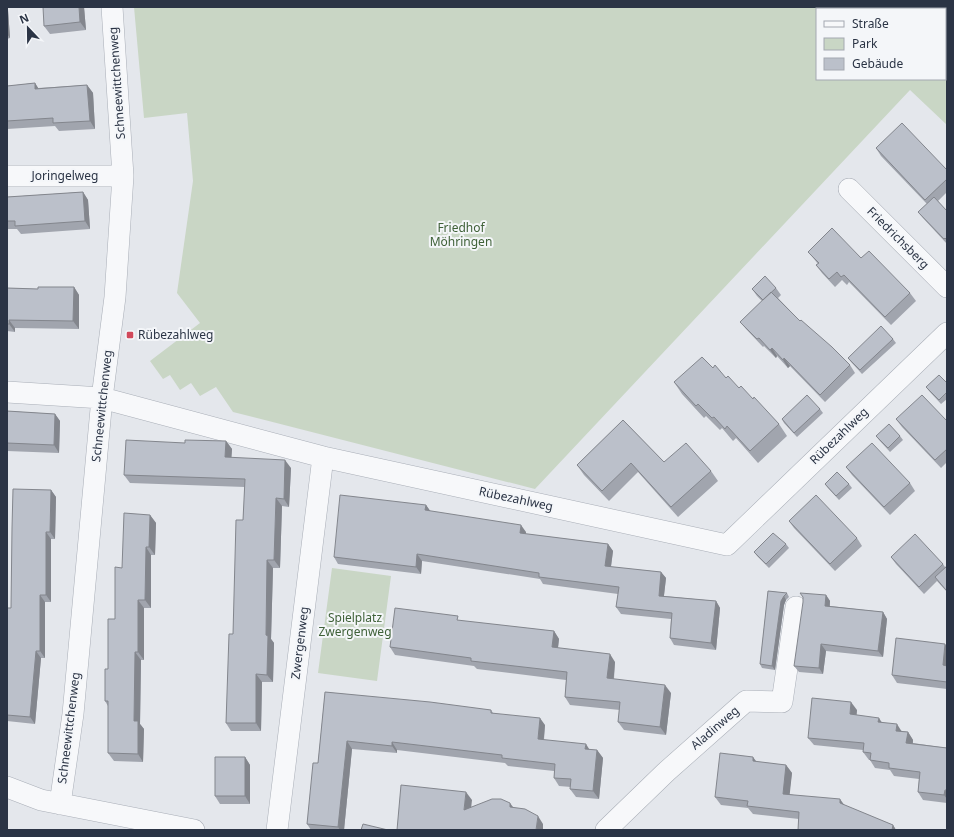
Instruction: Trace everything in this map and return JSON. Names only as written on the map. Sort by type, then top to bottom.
[{"type":"street","name":"Schneewittchenweg","points":[[60,804],[73,714],[102,398],[115,298],[123,176],[112,7]]},
{"type":"street","name":"Joringelweg","points":[[7,176],[123,176]]},
{"type":"street","name":"Friedrichsberg","points":[[849,189],[947,287]]},
{"type":"street","name":"Rübezahlweg","points":[[7,392],[102,398],[322,457],[727,545],[947,333]]},
{"type":"street","name":"Zwergenweg","points":[[277,830],[322,457]]},
{"type":"street","name":"Aladinweg","points":[[606,830],[666,772],[746,701],[782,702],[796,607]]},
{"type":"street","points":[[7,787],[41,800],[194,830]]},
{"type":"green space","name":"Friedhof Möhringen","points":[[134,7],[947,7],[947,125],[910,90],[535,489],[233,412],[216,387],[200,396],[191,383],[180,390],[170,375],[163,379],[150,361],[200,323],[177,293],[193,181],[187,113],[144,118]]},
{"type":"green space","name":"Spielplatz Zwergenweg","points":[[332,568],[391,576],[377,681],[318,673]]},
{"type":"building","points":[[43,7],[79,7],[80,22],[44,26]]},
{"type":"building","points":[[35,83],[35,89],[87,85],[90,121],[53,123],[53,118],[7,121],[7,86]]},
{"type":"building","points":[[902,123],[947,170],[947,179],[925,200],[876,148]]},
{"type":"building","points":[[83,192],[85,221],[15,226],[15,221],[7,221],[7,197]]},
{"type":"building","points":[[934,197],[947,211],[947,240],[945,238],[944,239],[918,212]]},
{"type":"building","points":[[832,228],[861,258],[869,251],[910,293],[885,317],[844,275],[841,277],[837,272],[829,279],[816,265],[819,263],[808,252]]},
{"type":"building","points":[[765,276],[776,288],[763,300],[752,289]]},
{"type":"building","points":[[38,287],[74,287],[73,321],[9,320],[9,324],[7,324],[7,288],[38,289]]},
{"type":"building","points":[[771,292],[800,321],[801,320],[832,347],[850,365],[820,395],[784,358],[783,360],[772,348],[770,350],[759,338],[757,339],[740,322]]},
{"type":"building","points":[[881,326],[893,339],[860,370],[848,358]]},
{"type":"building","points":[[702,357],[713,368],[715,365],[726,378],[728,376],[739,388],[741,386],[753,399],[754,397],[779,424],[750,451],[727,426],[725,429],[714,417],[712,418],[698,404],[696,406],[674,382]]},
{"type":"building","points":[[939,375],[947,383],[947,392],[939,400],[926,387]]},
{"type":"building","points":[[807,395],[820,409],[794,433],[782,419]]},
{"type":"building","points":[[922,395],[947,421],[947,449],[935,460],[896,419]]},
{"type":"building","points":[[7,411],[55,414],[54,445],[7,443]]},
{"type":"building","points":[[623,420],[664,462],[686,443],[711,471],[671,507],[631,463],[602,491],[577,465]]},
{"type":"building","points":[[889,424],[900,436],[888,448],[876,436]]},
{"type":"building","points":[[126,440],[185,443],[185,440],[226,441],[225,457],[285,460],[284,499],[276,498],[274,560],[267,560],[267,675],[256,674],[256,723],[226,723],[229,634],[233,634],[236,520],[243,520],[245,479],[124,475]]},
{"type":"building","points":[[872,443],[910,483],[884,507],[846,467]]},
{"type":"building","points":[[837,472],[849,484],[836,496],[825,484]]},
{"type":"building","points":[[13,489],[51,490],[50,532],[46,532],[46,595],[40,595],[40,651],[36,651],[30,717],[7,715],[7,608],[11,608]]},
{"type":"building","points":[[340,495],[426,505],[425,510],[521,525],[520,533],[608,544],[605,566],[661,572],[659,596],[716,601],[711,643],[670,638],[672,613],[616,607],[619,587],[539,577],[539,573],[417,554],[416,567],[334,557]]},
{"type":"building","points":[[816,495],[857,538],[830,564],[789,521]]},
{"type":"building","points":[[124,513],[150,515],[149,547],[146,547],[145,600],[138,600],[138,652],[135,652],[134,721],[138,721],[138,754],[108,753],[108,701],[105,701],[105,669],[108,669],[108,619],[115,619],[115,567],[122,568]]},
{"type":"building","points":[[773,533],[786,544],[766,564],[754,552]]},
{"type":"building","points":[[915,534],[943,564],[919,587],[891,557]]},
{"type":"building","points":[[947,566],[947,589],[946,590],[935,577]]},
{"type":"building","points":[[768,591],[787,593],[781,601],[772,666],[760,664]]},
{"type":"building","points":[[800,593],[826,595],[825,606],[883,612],[878,651],[821,644],[819,668],[794,666],[803,602],[803,597]]},
{"type":"building","points":[[395,608],[458,616],[457,620],[554,631],[552,647],[610,654],[607,678],[665,685],[660,727],[618,722],[620,702],[565,697],[567,672],[471,661],[471,658],[390,647]]},
{"type":"building","points":[[896,638],[945,644],[943,665],[947,666],[947,682],[892,675]]},
{"type":"building","points":[[325,692],[430,702],[491,710],[491,713],[540,718],[538,739],[586,744],[585,749],[597,750],[593,791],[570,789],[571,779],[554,778],[555,764],[502,758],[502,755],[392,742],[392,746],[347,741],[338,827],[307,824],[313,763],[318,763]]},
{"type":"building","points":[[812,698],[851,702],[850,714],[879,718],[878,722],[897,724],[896,731],[908,732],[906,743],[947,748],[947,790],[945,790],[944,795],[918,792],[920,772],[889,768],[889,763],[870,760],[871,753],[863,752],[864,743],[808,738]]},
{"type":"building","points":[[720,753],[753,757],[753,761],[786,765],[783,794],[840,799],[840,803],[893,825],[892,830],[798,830],[799,812],[747,806],[748,801],[715,797]]},
{"type":"building","points":[[215,757],[245,757],[245,796],[215,796]]},
{"type":"building","points":[[401,785],[466,792],[464,810],[492,799],[501,799],[510,803],[510,807],[525,809],[538,816],[536,830],[397,830]]},
{"type":"building","points":[[363,824],[388,830],[361,830]]},
{"type":"place","name":"Rübezahlweg","points":[[130,335]]}]
